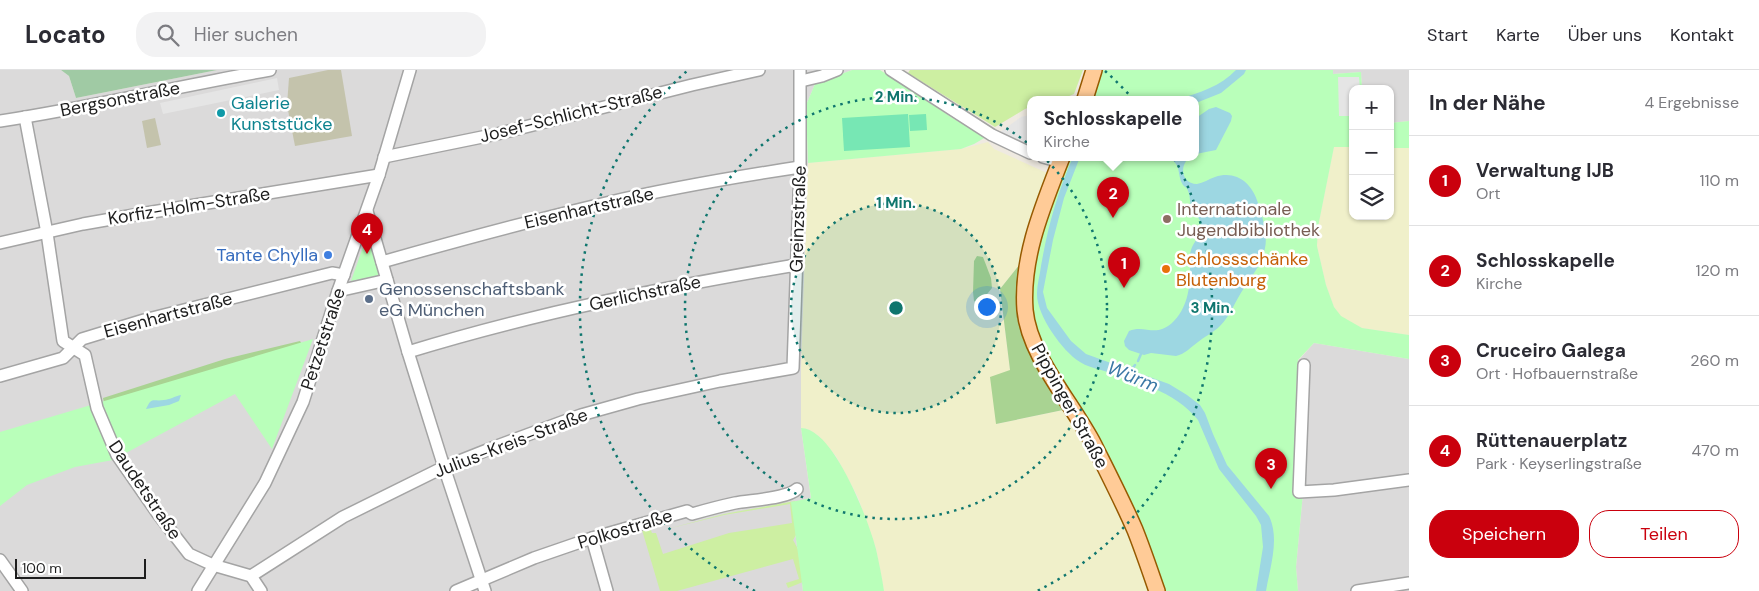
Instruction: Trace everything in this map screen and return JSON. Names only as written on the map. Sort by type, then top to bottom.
[{"type":"main road","points":[[1086,96],[1094,70]]},
{"type":"main road","name":"Pippinger Straße","points":[[1061,161],[1044,201],[1032,245],[1025,294],[1027,320],[1034,345],[1093,443],[1135,530],[1157,591]]},
{"type":"street","name":"Bergsonstraße","points":[[0,121],[136,97],[270,70]]},
{"type":"street","name":"Petzetstraße","points":[[198,591],[265,483],[303,402],[338,291],[379,175],[410,70]]},
{"type":"street","name":"Josef-Schlicht-Straße","points":[[384,156],[497,134],[759,70]]},
{"type":"street","points":[[800,75],[822,76],[837,70]]},
{"type":"street","points":[[891,70],[992,135],[1027,152]]},
{"type":"street","name":"Greinzstraße","points":[[793,368],[800,167],[800,75]]},
{"type":"street","name":"Daudetstraße","points":[[25,117],[47,233],[63,341],[85,355],[97,408],[117,455],[158,514],[189,554],[213,565],[251,576]]},
{"type":"street","name":"Eisenhartstraße","points":[[382,262],[494,231],[607,203],[800,167]]},
{"type":"street","name":"Korfiz-Holm-Straße","points":[[0,243],[83,224],[379,175]]},
{"type":"street","points":[[367,211],[408,352],[483,586]]},
{"type":"street","name":"Gerlichstraße","points":[[408,352],[622,296],[796,265]]},
{"type":"street","name":"Eisenhartstraße","points":[[0,376],[63,358],[82,339],[144,320],[332,273],[344,275]]},
{"type":"street","points":[[338,291],[387,280]]},
{"type":"street","points":[[1304,366],[1299,492],[1334,490],[1409,480]]},
{"type":"street","name":"Julius-Kreis-Straße","points":[[251,576],[343,517],[444,467],[581,415],[647,397],[793,368]]},
{"type":"street","name":"Polkostraße","points":[[456,591],[483,586],[534,558],[592,538],[687,511],[692,514],[735,503],[785,495],[794,492],[796,489]]},
{"type":"street","points":[[592,538],[607,591]]},
{"type":"street","points":[[0,560],[22,591]]},
{"type":"street","points":[[251,576],[261,591]]},
{"type":"street","points":[[1357,591],[1409,583]]},
{"type":"shaded area","points":[[0,70],[61,70],[69,76],[76,98],[217,70],[852,70],[815,84],[806,105],[808,163],[801,371],[801,428],[811,499],[791,502],[803,591],[0,591]]},
{"type":"shaded area","points":[[328,70],[341,70],[352,136],[295,146],[287,105],[289,78]]},
{"type":"shaded area","points":[[1333,70],[1409,70],[1409,121],[1394,123],[1394,85],[1362,85],[1361,72],[1333,74]]},
{"type":"shaded area","points":[[1338,77],[1359,77],[1360,85],[1349,85],[1349,116],[1339,116]]},
{"type":"shaded area","points":[[277,78],[279,90],[163,114],[160,103]]},
{"type":"shaded area","points":[[1027,116],[1027,144],[1000,132],[1021,117]]},
{"type":"shaded area","points":[[155,118],[161,145],[147,148],[142,121]]},
{"type":"shaded area","points":[[988,142],[994,149],[1047,173],[1029,223],[1020,264],[1000,289],[1010,370],[997,424],[1063,410],[1082,439],[1123,518],[1151,591],[884,591],[876,548],[858,497],[836,456],[819,436],[808,429],[801,428],[801,371],[808,163],[961,149]]},
{"type":"shaded area","points":[[1334,147],[1349,147],[1349,220],[1394,220],[1394,148],[1409,148],[1409,335],[1362,328],[1341,317],[1334,307],[1326,285],[1317,246],[1318,227]]},
{"type":"shaded area","points":[[1314,343],[1409,359],[1409,591],[1298,591],[1296,567],[1303,493],[1296,395],[1298,361]]},
{"type":"green space","points":[[61,70],[217,70],[76,98],[69,76]]},
{"type":"green space","points":[[852,70],[880,70],[954,119],[986,137],[961,149],[808,163],[806,105],[815,84]]},
{"type":"green space","points":[[910,70],[1083,70],[1074,94],[1069,96],[1027,96],[1027,108],[995,127],[908,73]]},
{"type":"green space","points":[[1100,70],[1333,70],[1333,74],[1361,72],[1362,85],[1349,85],[1349,147],[1334,147],[1318,227],[1317,246],[1326,285],[1334,307],[1341,316],[1362,328],[1409,335],[1409,359],[1314,343],[1298,360],[1296,394],[1306,410],[1303,493],[1296,567],[1298,591],[1162,591],[1041,345],[1034,323],[1031,306],[1034,263],[1043,227],[1067,161],[1199,161],[1199,96],[1093,96]]},
{"type":"green space","points":[[908,114],[910,147],[844,151],[842,118]]},
{"type":"green space","points":[[926,114],[927,130],[910,131],[909,115]]},
{"type":"green space","points":[[1409,121],[1409,148],[1394,148],[1394,123]]},
{"type":"green space","points":[[368,233],[379,275],[351,281]]},
{"type":"green space","points":[[977,256],[983,257],[991,278],[992,288],[979,304],[974,301],[973,292],[974,261]]},
{"type":"green space","points":[[1020,264],[1025,338],[1063,410],[996,424],[990,377],[1010,370],[1000,289]]},
{"type":"green space","points":[[313,339],[272,449],[235,394],[113,460],[75,467],[27,485],[0,506],[0,432]]},
{"type":"green space","points":[[300,341],[306,351],[105,408],[103,398],[225,359]]},
{"type":"green space","points":[[801,428],[813,432],[826,443],[848,478],[872,536],[884,591],[803,591],[791,502],[811,498]]},
{"type":"green space","points":[[795,501],[796,535],[793,540],[799,551],[803,582],[788,588],[786,583],[799,579],[793,559],[677,591],[660,591],[642,530],[650,528],[652,533],[656,533],[663,554],[729,533],[792,523],[790,504],[724,515],[667,529],[724,514]]},
{"type":"water","points":[[1236,70],[1246,70],[1244,74],[1221,93],[1199,102],[1199,96],[1187,96],[1217,85]]},
{"type":"water","points":[[1216,107],[1230,113],[1232,116],[1231,121],[1216,150],[1199,153],[1199,116]]},
{"type":"water","name":"Würm","points":[[1071,161],[1078,161],[1064,198],[1053,240],[1043,292],[1047,308],[1071,341],[1086,354],[1169,384],[1200,405],[1227,465],[1269,516],[1274,534],[1274,544],[1266,591],[1256,591],[1263,547],[1261,525],[1219,469],[1198,420],[1178,402],[1154,388],[1080,362],[1058,341],[1045,321],[1038,302],[1037,290],[1050,224]]},
{"type":"water","points":[[1173,161],[1186,161],[1183,174],[1192,183],[1202,183],[1215,177],[1230,175],[1247,184],[1252,190],[1260,208],[1266,243],[1264,254],[1259,264],[1227,317],[1215,331],[1179,355],[1151,353],[1144,355],[1129,350],[1125,346],[1124,341],[1129,331],[1135,329],[1160,330],[1172,323],[1177,317],[1187,298],[1190,252],[1201,229],[1201,223],[1191,207],[1189,193],[1181,181]]},
{"type":"water","points":[[181,395],[179,401],[169,405],[146,409],[153,400],[166,400]]},
{"type":"waterway","name":"Würm","points":[[1138,361],[1141,354]]},
{"type":"waterway","name":"Würm","points":[[1129,373],[1135,365]]},
{"type":"place","name":"Galerie Kunststücke","points":[[221,113]]},
{"type":"place","name":"Schlosskapelle","points":[[1113,218]]},
{"type":"place","name":"Internationale Jugendbibliothek","points":[[1167,219]]},
{"type":"place","name":"Rüttenauerplatz","points":[[367,254]]},
{"type":"place","name":"Tante Chylla","points":[[328,255]]},
{"type":"place","name":"Schlossschänke Blutenburg","points":[[1166,269]]},
{"type":"place","name":"Verwaltung IJB","points":[[1124,288]]},
{"type":"place","name":"Genossenschaftsbank eG München","points":[[369,299]]},
{"type":"place","name":"Cruceiro Galega","points":[[1271,489]]}]
